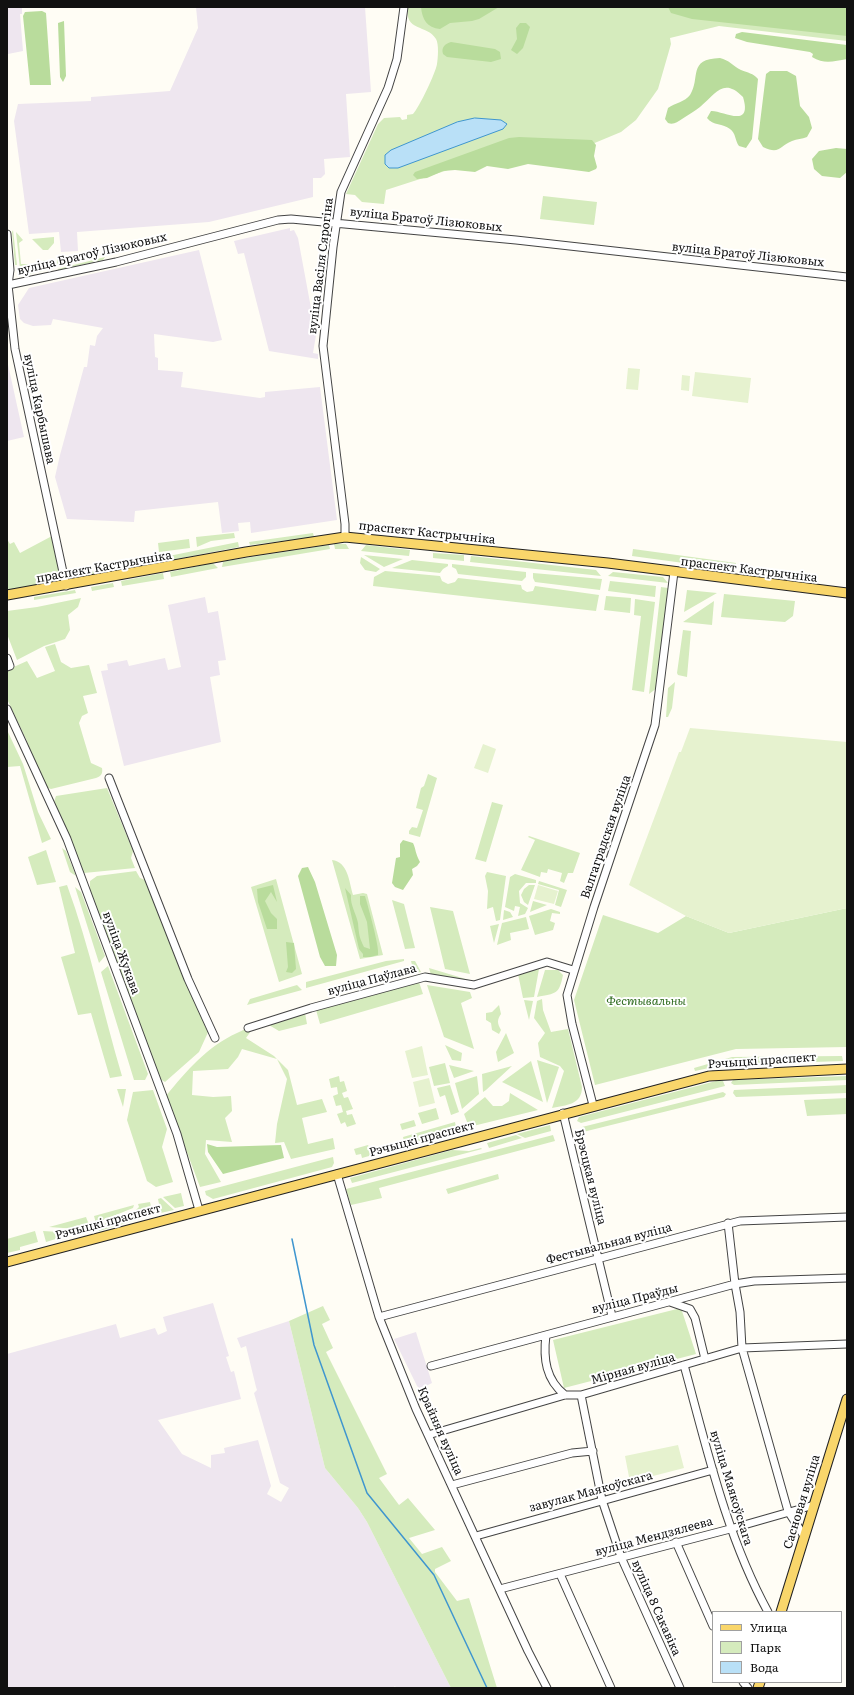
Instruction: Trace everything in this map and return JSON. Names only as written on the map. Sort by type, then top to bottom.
[{"type":"main road","name":"праспект Кастрычніка","points":[[7,595],[66,586],[246,552],[345,537],[608,563],[847,593]]},
{"type":"main road","name":"Рэчыцкі праспект","points":[[7,1262],[593,1105],[709,1076],[847,1068]]},
{"type":"main road","name":"Сасновая вуліца","points":[[781,1611],[847,1399]]},
{"type":"street","name":"вуліца Васіля Сярогіна","points":[[345,537],[345,524],[322,346],[339,202],[346,178],[388,88],[399,49],[404,7]]},
{"type":"street","name":"вуліца Братоў Лізюковых","points":[[8,285],[116,262],[278,220],[291,219],[336,222],[847,277]]},
{"type":"street","name":"вуліца Карбышава","points":[[7,234],[10,270],[8,285],[16,353],[66,586]]},
{"type":"street","name":"Валгаградская вуліца","points":[[593,1105],[566,999],[573,970],[655,725],[674,572]]},
{"type":"street","points":[[7,658],[8,666]]},
{"type":"street","name":"вуліца Жукава","points":[[7,709],[67,838],[176,1134],[199,1210]]},
{"type":"street","points":[[109,778],[188,979],[215,1038]]},
{"type":"street","name":"вуліца Паўлава","points":[[248,1028],[311,1008],[425,977],[474,985],[547,962],[573,970]]},
{"type":"street","name":"Брэсцкая вуліца","points":[[563,1114],[612,1316]]},
{"type":"street","name":"Крайняя вуліца","points":[[337,1174],[379,1317],[428,1435],[547,1688]]},
{"type":"street","name":"Фестывальная вуліца","points":[[379,1317],[728,1223],[740,1221],[847,1217]]},
{"type":"street","points":[[728,1223],[735,1284],[740,1312],[742,1348],[788,1511],[804,1536]]},
{"type":"street","name":"вуліца Праўды","points":[[431,1366],[735,1284],[754,1281],[847,1278]]},
{"type":"street","points":[[670,1302],[690,1310],[695,1318],[705,1359]]},
{"type":"street","points":[[546,1335],[544,1350],[550,1378],[553,1384],[565,1395]]},
{"type":"street","name":"Мірная вуліца","points":[[428,1435],[565,1395],[581,1395],[742,1348],[847,1344]]},
{"type":"street","name":"вуліца Маякоўскага","points":[[684,1366],[730,1529],[748,1574],[767,1611]]},
{"type":"street","name":"вуліца 8 Сакавіка","points":[[581,1395],[602,1500],[621,1557],[680,1688]]},
{"type":"street","points":[[452,1486],[572,1453],[593,1451]]},
{"type":"street","name":"завулак Маякоўскага","points":[[476,1536],[713,1470]]},
{"type":"street","name":"вуліца Мендзялеева","points":[[500,1589],[730,1529],[788,1511],[814,1505]]},
{"type":"street","points":[[676,1542],[712,1624]]},
{"type":"street","points":[[560,1574],[611,1688]]},
{"type":"shaded area","points":[[7,7],[22,7],[22,14],[20,14],[23,51],[8,54]]},
{"type":"shaded area","points":[[196,7],[365,7],[371,92],[346,94],[350,157],[324,159],[325,174],[321,178],[313,178],[313,197],[209,222],[77,232],[78,251],[61,252],[59,232],[29,234],[14,121],[18,104],[91,101],[91,97],[170,91],[198,28]]},
{"type":"shaded area","points":[[290,228],[290,231],[294,230],[298,238],[316,335],[313,353],[318,354],[318,359],[269,351],[244,253],[238,254],[234,241]]},
{"type":"shaded area","points":[[199,250],[222,340],[213,342],[154,334],[155,357],[158,358],[158,370],[183,372],[181,387],[260,398],[265,397],[265,392],[320,387],[337,520],[251,533],[250,522],[238,523],[239,531],[222,533],[218,502],[135,511],[134,522],[67,519],[55,477],[84,367],[87,367],[90,345],[95,346],[97,336],[103,328],[53,319],[51,325],[33,326],[24,323],[20,319],[18,305],[29,288]]},
{"type":"shaded area","points":[[7,360],[24,437],[7,441]]},
{"type":"shaded area","points":[[205,597],[208,613],[218,611],[226,660],[218,661],[220,675],[210,677],[221,742],[124,766],[101,671],[108,670],[107,664],[127,660],[129,666],[165,658],[168,670],[181,667],[168,605]]},
{"type":"shaded area","points":[[213,1303],[229,1356],[226,1357],[231,1372],[234,1371],[241,1399],[158,1420],[182,1454],[211,1468],[211,1455],[225,1453],[224,1448],[258,1440],[271,1486],[267,1494],[281,1502],[289,1488],[280,1483],[254,1393],[257,1390],[246,1346],[241,1348],[237,1338],[289,1321],[325,1468],[358,1508],[367,1522],[451,1688],[396,1688],[395,1686],[393,1688],[7,1688],[7,1354],[116,1324],[120,1338],[155,1328],[158,1335],[167,1331],[163,1317]]},
{"type":"shaded area","points":[[416,1332],[432,1383],[420,1389],[417,1386],[394,1339]]},
{"type":"green space","points":[[408,7],[847,7],[847,41],[719,26],[670,38],[671,44],[658,89],[636,120],[621,132],[585,147],[507,151],[386,190],[384,204],[362,202],[355,195],[346,194],[378,124],[384,118],[400,117],[402,120],[407,119],[407,115],[413,114],[427,90],[437,64],[438,48],[436,39],[432,34],[417,27],[409,20]]},
{"type":"green space","points":[[421,7],[499,7],[479,19],[450,23],[440,29],[432,27],[426,22]]},
{"type":"green space","points":[[668,7],[847,7],[847,36],[692,19],[671,13]]},
{"type":"green space","points":[[42,11],[46,13],[51,85],[30,85],[23,16],[25,12]]},
{"type":"green space","points":[[64,21],[66,76],[63,82],[60,77],[58,23]]},
{"type":"green space","points":[[520,23],[526,23],[530,27],[523,48],[517,54],[511,50],[517,39],[516,28]]},
{"type":"green space","points":[[742,32],[847,45],[847,59],[825,62],[812,57],[813,54],[810,52],[747,42],[735,38],[736,34]]},
{"type":"green space","points":[[451,42],[495,49],[500,52],[501,59],[491,62],[447,57],[443,54],[443,48]]},
{"type":"green space","points":[[720,58],[726,60],[741,70],[752,74],[758,79],[752,139],[746,148],[739,146],[730,129],[709,121],[707,118],[711,111],[735,116],[740,116],[744,113],[745,107],[743,97],[730,88],[725,88],[715,93],[698,108],[675,123],[668,123],[665,119],[668,108],[690,95],[699,66],[703,62],[710,59]]},
{"type":"green space","points":[[770,71],[787,71],[796,76],[800,106],[809,117],[812,128],[807,137],[792,141],[776,150],[763,147],[758,139],[766,74]]},
{"type":"green space","points":[[519,137],[592,140],[596,145],[594,156],[597,167],[589,172],[528,164],[508,169],[487,166],[475,172],[455,170],[443,171],[427,178],[417,179],[413,175],[415,172],[509,138]]},
{"type":"green space","points":[[836,148],[847,149],[847,172],[840,178],[822,176],[814,169],[812,159],[819,151]]},
{"type":"green space","points":[[543,196],[597,202],[594,225],[540,219]]},
{"type":"green space","points":[[13,230],[17,265],[15,265]]},
{"type":"green space","points":[[16,232],[23,240],[19,243],[21,264],[33,264],[34,273],[22,275],[18,272],[20,269]]},
{"type":"green space","points":[[54,237],[54,243],[48,250],[43,250],[32,239]]},
{"type":"green space","points":[[78,256],[79,261],[57,266],[57,257]]},
{"type":"green space","points":[[105,257],[103,260],[58,270],[58,269]]},
{"type":"green space","points":[[44,260],[49,260],[54,267],[39,272],[38,266]]},
{"type":"green space","points":[[628,368],[640,369],[638,390],[626,389]]},
{"type":"green space","points":[[695,372],[751,378],[748,403],[692,396]]},
{"type":"green space","points":[[682,375],[690,376],[689,391],[681,390]]},
{"type":"green space","points":[[234,533],[235,538],[211,541],[197,547],[196,537]]},
{"type":"green space","points":[[313,533],[314,537],[250,545],[249,542]]},
{"type":"green space","points":[[52,536],[60,573],[57,581],[7,590],[7,539],[10,544],[14,542],[20,553]]},
{"type":"green space","points":[[189,539],[190,548],[159,552],[158,543]]},
{"type":"green space","points":[[238,542],[239,547],[155,563],[154,559]]},
{"type":"green space","points":[[334,544],[346,544],[349,549],[335,549]]},
{"type":"green space","points":[[329,545],[330,549],[222,567],[223,562],[226,561]]},
{"type":"green space","points":[[366,545],[410,550],[409,556],[361,551]]},
{"type":"green space","points":[[633,549],[736,563],[735,570],[632,556]]},
{"type":"green space","points":[[433,553],[464,555],[464,561],[433,558]]},
{"type":"green space","points":[[364,555],[403,559],[384,567]]},
{"type":"green space","points":[[471,556],[596,570],[601,576],[470,562]]},
{"type":"green space","points":[[361,557],[380,569],[376,572],[365,570],[360,563]]},
{"type":"green space","points":[[412,560],[448,564],[448,566],[440,573],[392,568]]},
{"type":"green space","points":[[213,563],[218,568],[171,577],[170,572]]},
{"type":"green space","points":[[452,564],[526,572],[526,577],[522,581],[458,574],[456,569],[452,567]]},
{"type":"green space","points":[[121,566],[122,570],[86,576],[85,573]]},
{"type":"green space","points":[[385,571],[440,576],[442,581],[448,584],[455,582],[458,578],[521,585],[522,589],[527,592],[533,591],[535,586],[599,595],[596,611],[373,586],[374,577]]},
{"type":"green space","points":[[613,572],[663,577],[668,583],[608,576]]},
{"type":"green space","points":[[163,573],[164,579],[122,586],[121,581]]},
{"type":"green space","points":[[533,573],[602,579],[600,590],[535,582]]},
{"type":"green space","points":[[610,581],[656,586],[655,597],[608,591]]},
{"type":"green space","points":[[113,583],[114,587],[92,591],[91,587]]},
{"type":"green space","points":[[661,587],[668,588],[659,680],[657,688],[649,694]]},
{"type":"green space","points":[[75,590],[76,593],[34,600],[34,597]]},
{"type":"green space","points":[[687,590],[717,593],[684,612]]},
{"type":"green space","points":[[724,594],[795,601],[793,616],[785,622],[721,617]]},
{"type":"green space","points":[[606,596],[631,598],[630,613],[604,610]]},
{"type":"green space","points":[[81,598],[78,607],[68,615],[70,630],[65,639],[44,646],[17,660],[7,634],[7,611],[37,607]]},
{"type":"green space","points":[[635,599],[655,602],[644,692],[632,690],[641,616],[634,615]]},
{"type":"green space","points":[[714,601],[712,625],[683,622]]},
{"type":"green space","points":[[683,630],[691,631],[687,677],[678,675],[677,673]]},
{"type":"green space","points":[[55,644],[61,662],[71,668],[89,665],[97,693],[83,696],[88,713],[82,716],[79,723],[91,763],[102,768],[102,773],[96,778],[51,789],[45,787],[26,739],[7,699],[7,670],[27,661],[37,678],[55,671],[45,647]]},
{"type":"green space","points":[[675,682],[672,708],[668,717],[666,717],[668,688]]},
{"type":"green space","points":[[690,728],[847,742],[847,908],[729,933],[686,916],[629,885],[679,752],[681,752]]},
{"type":"green space","points":[[7,730],[23,764],[38,812],[51,839],[42,843],[20,766],[7,767]]},
{"type":"green space","points":[[483,744],[496,749],[488,773],[474,768]]},
{"type":"green space","points":[[428,774],[437,778],[420,837],[409,834],[409,831],[412,827],[417,828],[423,810],[416,808],[421,788],[424,786]]},
{"type":"green space","points":[[107,788],[133,851],[131,858],[135,868],[84,873],[54,802],[56,796]]},
{"type":"green space","points":[[492,802],[503,805],[486,862],[475,859]]},
{"type":"green space","points":[[529,836],[580,853],[573,873],[568,873],[564,883],[560,881],[562,873],[548,869],[547,873],[541,872],[540,877],[521,870],[535,840],[528,837]]},
{"type":"green space","points":[[403,840],[413,843],[420,862],[412,869],[413,875],[403,890],[395,887],[392,883],[396,858],[400,857],[400,844]]},
{"type":"green space","points":[[62,848],[66,851],[76,876],[70,872]]},
{"type":"green space","points":[[46,850],[56,882],[37,885],[28,857]]},
{"type":"green space","points":[[332,860],[341,864],[345,868],[353,895],[363,893],[367,894],[383,955],[360,959]]},
{"type":"green space","points":[[308,867],[315,882],[337,955],[336,966],[325,966],[320,957],[298,876],[302,868]]},
{"type":"green space","points":[[136,871],[140,878],[148,881],[210,1028],[199,1052],[165,1082],[160,1079],[90,890],[90,881],[97,876]]},
{"type":"green space","points":[[487,872],[506,876],[500,920],[496,921],[493,907],[487,909],[488,891],[485,876]]},
{"type":"green space","points":[[515,874],[536,880],[536,883],[526,883],[519,891],[520,903],[528,908],[525,914],[518,916],[520,907],[515,906],[514,911],[505,907],[510,877]]},
{"type":"green space","points":[[276,879],[302,974],[279,982],[251,887]]},
{"type":"green space","points":[[539,881],[567,890],[561,907],[555,905],[559,890],[538,884]]},
{"type":"green space","points":[[67,885],[90,956],[122,1076],[110,1078],[91,1013],[78,1015],[61,957],[75,953],[59,887]]},
{"type":"green space","points":[[273,885],[277,902],[271,892],[265,901],[271,913],[277,919],[277,929],[267,929],[258,902],[257,889]]},
{"type":"green space","points":[[529,885],[535,885],[528,905],[524,902],[521,895],[524,889]]},
{"type":"green space","points":[[538,885],[558,891],[554,904],[534,899]]},
{"type":"green space","points":[[75,887],[81,892],[105,956],[99,963]]},
{"type":"green space","points":[[345,888],[351,895],[351,902],[357,919],[361,941],[364,947],[370,949],[367,922],[360,904],[360,896],[365,896],[376,936],[378,955],[363,957],[363,954],[359,949]]},
{"type":"green space","points":[[392,900],[404,904],[415,948],[405,949]]},
{"type":"green space","points":[[533,901],[547,905],[530,912]]},
{"type":"green space","points":[[430,907],[453,911],[470,974],[445,969]]},
{"type":"green space","name":"Фестывальны","points":[[847,908],[847,1047],[736,1049],[595,1085],[574,1000],[603,915],[658,933],[686,916],[729,933]]},
{"type":"green space","points":[[551,909],[560,912],[560,914],[552,913],[550,921],[555,923],[553,930],[535,935],[529,916]]},
{"type":"green space","points":[[504,910],[510,912],[513,917],[503,920]]},
{"type":"green space","points":[[526,917],[529,929],[510,933],[511,940],[497,945],[502,923]]},
{"type":"green space","points":[[499,924],[494,943],[490,926]]},
{"type":"green space","points":[[286,942],[294,943],[296,969],[292,973],[286,972],[288,967]]},
{"type":"green space","points":[[404,959],[404,961],[306,988],[306,982],[386,961]]},
{"type":"green space","points":[[411,961],[415,961],[421,972],[414,973]]},
{"type":"green space","points":[[108,966],[148,1074],[145,1080],[134,1080],[101,972]]},
{"type":"green space","points":[[429,968],[469,980],[469,982],[431,975]]},
{"type":"green space","points":[[539,969],[534,997],[523,998],[518,974]]},
{"type":"green space","points":[[545,970],[558,970],[563,975],[562,982],[558,990],[553,994],[537,997]]},
{"type":"green space","points":[[419,982],[423,994],[320,1024],[316,1010]]},
{"type":"green space","points":[[297,985],[302,990],[247,1005],[250,999]]},
{"type":"green space","points":[[427,985],[470,992],[472,998],[461,1003],[474,1049],[444,1037]]},
{"type":"green space","points":[[542,999],[543,1010],[551,1032],[568,1029],[582,1087],[581,1093],[576,1101],[568,1105],[552,1108],[564,1071],[560,1066],[540,1057],[538,1043],[545,1033],[534,1018],[537,1001]]},
{"type":"green space","points":[[524,1000],[533,1001],[529,1020]]},
{"type":"green space","points":[[499,1005],[501,1014],[498,1022],[501,1030],[499,1034],[492,1030],[491,1023],[486,1020],[486,1013],[492,1012]]},
{"type":"green space","points":[[305,1013],[307,1024],[279,1031],[269,1025],[251,1031],[246,1038],[277,1059],[242,1049],[238,1057],[228,1069],[193,1071],[192,1095],[213,1097],[231,1096],[232,1111],[225,1118],[232,1142],[206,1140],[205,1154],[221,1182],[200,1187],[166,1096],[181,1077],[198,1060],[226,1038],[253,1026]]},
{"type":"green space","points":[[506,1033],[514,1053],[498,1062],[496,1052]]},
{"type":"green space","points":[[445,1045],[462,1053],[461,1061],[452,1060]]},
{"type":"green space","points":[[422,1046],[428,1075],[412,1078],[405,1051]]},
{"type":"green space","points":[[842,1056],[843,1061],[723,1065],[695,1071],[694,1068],[732,1057]]},
{"type":"green space","points":[[277,1059],[288,1070],[297,1105],[322,1099],[327,1112],[302,1118],[308,1144],[333,1138],[335,1149],[291,1159],[284,1142],[275,1143],[277,1124],[287,1079]]},
{"type":"green space","points":[[537,1060],[559,1067],[547,1103]]},
{"type":"green space","points":[[531,1061],[543,1102],[502,1082]]},
{"type":"green space","points":[[445,1063],[450,1083],[434,1086],[429,1067]]},
{"type":"green space","points":[[449,1065],[474,1071],[454,1078]]},
{"type":"green space","points":[[512,1066],[486,1090],[483,1092],[482,1074]]},
{"type":"green space","points":[[339,1076],[340,1082],[344,1081],[347,1091],[342,1093],[344,1098],[348,1097],[353,1109],[346,1111],[347,1115],[352,1114],[356,1124],[347,1127],[345,1122],[341,1124],[337,1114],[343,1112],[341,1105],[336,1106],[333,1096],[338,1094],[337,1087],[331,1088],[329,1079]]},
{"type":"green space","points":[[477,1076],[479,1094],[462,1109],[455,1083]]},
{"type":"green space","points":[[847,1076],[847,1080],[734,1085],[731,1083],[733,1080]]},
{"type":"green space","points":[[429,1078],[435,1103],[419,1107],[413,1082]]},
{"type":"green space","points":[[716,1081],[723,1081],[725,1086],[581,1123],[577,1121],[579,1117]]},
{"type":"green space","points":[[450,1085],[459,1112],[451,1115],[445,1095],[440,1097],[437,1088]]},
{"type":"green space","points":[[847,1085],[847,1093],[736,1097],[733,1093],[734,1090]]},
{"type":"green space","points":[[117,1089],[126,1089],[123,1107]]},
{"type":"green space","points":[[153,1090],[167,1129],[162,1147],[173,1182],[156,1187],[147,1181],[127,1120],[133,1092]]},
{"type":"green space","points":[[723,1092],[726,1094],[724,1097],[583,1132],[580,1131],[582,1127]]},
{"type":"green space","points":[[510,1093],[538,1110],[469,1127],[464,1114],[485,1097],[493,1106],[502,1106],[509,1101]]},
{"type":"green space","points":[[847,1098],[847,1114],[807,1116],[804,1100]]},
{"type":"green space","points":[[436,1108],[439,1119],[422,1124],[418,1113]]},
{"type":"green space","points":[[414,1120],[416,1126],[402,1130],[400,1124]]},
{"type":"green space","points":[[455,1122],[456,1127],[451,1129],[452,1133],[401,1146],[400,1143],[404,1141],[403,1137]]},
{"type":"green space","points":[[550,1125],[551,1131],[525,1138],[517,1134]]},
{"type":"green space","points":[[516,1135],[522,1138],[489,1148],[487,1143]]},
{"type":"green space","points":[[553,1135],[555,1141],[379,1188],[382,1198],[351,1205],[346,1189]]},
{"type":"green space","points":[[207,1144],[217,1147],[281,1145],[284,1158],[223,1174],[208,1152]]},
{"type":"green space","points":[[368,1145],[370,1149],[374,1148],[376,1154],[362,1158],[361,1154],[356,1155],[354,1149]]},
{"type":"green space","points":[[482,1149],[352,1183],[350,1178],[452,1150],[469,1151]]},
{"type":"green space","points":[[333,1157],[334,1163],[332,1167],[213,1199],[206,1195],[205,1191]]},
{"type":"green space","points":[[498,1174],[499,1179],[448,1194],[446,1189]]},
{"type":"green space","points":[[181,1193],[184,1206],[175,1208],[163,1197]]},
{"type":"green space","points":[[161,1198],[174,1210],[156,1214],[155,1210],[160,1209],[158,1199]]},
{"type":"green space","points":[[150,1202],[153,1215],[99,1231],[97,1227],[135,1211],[139,1207],[138,1204]]},
{"type":"green space","points":[[134,1205],[133,1208],[96,1223],[94,1216]]},
{"type":"green space","points":[[86,1217],[89,1225],[77,1229],[49,1227]]},
{"type":"green space","points":[[35,1231],[38,1242],[20,1247],[20,1250],[7,1253],[7,1239]]},
{"type":"green space","points":[[43,1231],[75,1233],[46,1242]]},
{"type":"green space","points":[[323,1306],[330,1320],[322,1324],[333,1348],[326,1352],[387,1474],[379,1478],[399,1505],[408,1498],[435,1530],[409,1538],[422,1554],[442,1547],[451,1561],[435,1569],[435,1572],[457,1601],[469,1598],[497,1688],[451,1688],[367,1522],[358,1508],[325,1468],[289,1321]]},
{"type":"green space","points":[[681,1308],[696,1354],[564,1388],[553,1340]]},
{"type":"green space","points":[[678,1445],[684,1468],[630,1482],[625,1456]]},
{"type":"water","points":[[475,118],[501,120],[507,124],[503,129],[398,168],[389,168],[385,164],[385,155],[391,150],[457,122]]},
{"type":"waterway","points":[[292,1239],[314,1345],[367,1493],[434,1575],[487,1688]]}]
